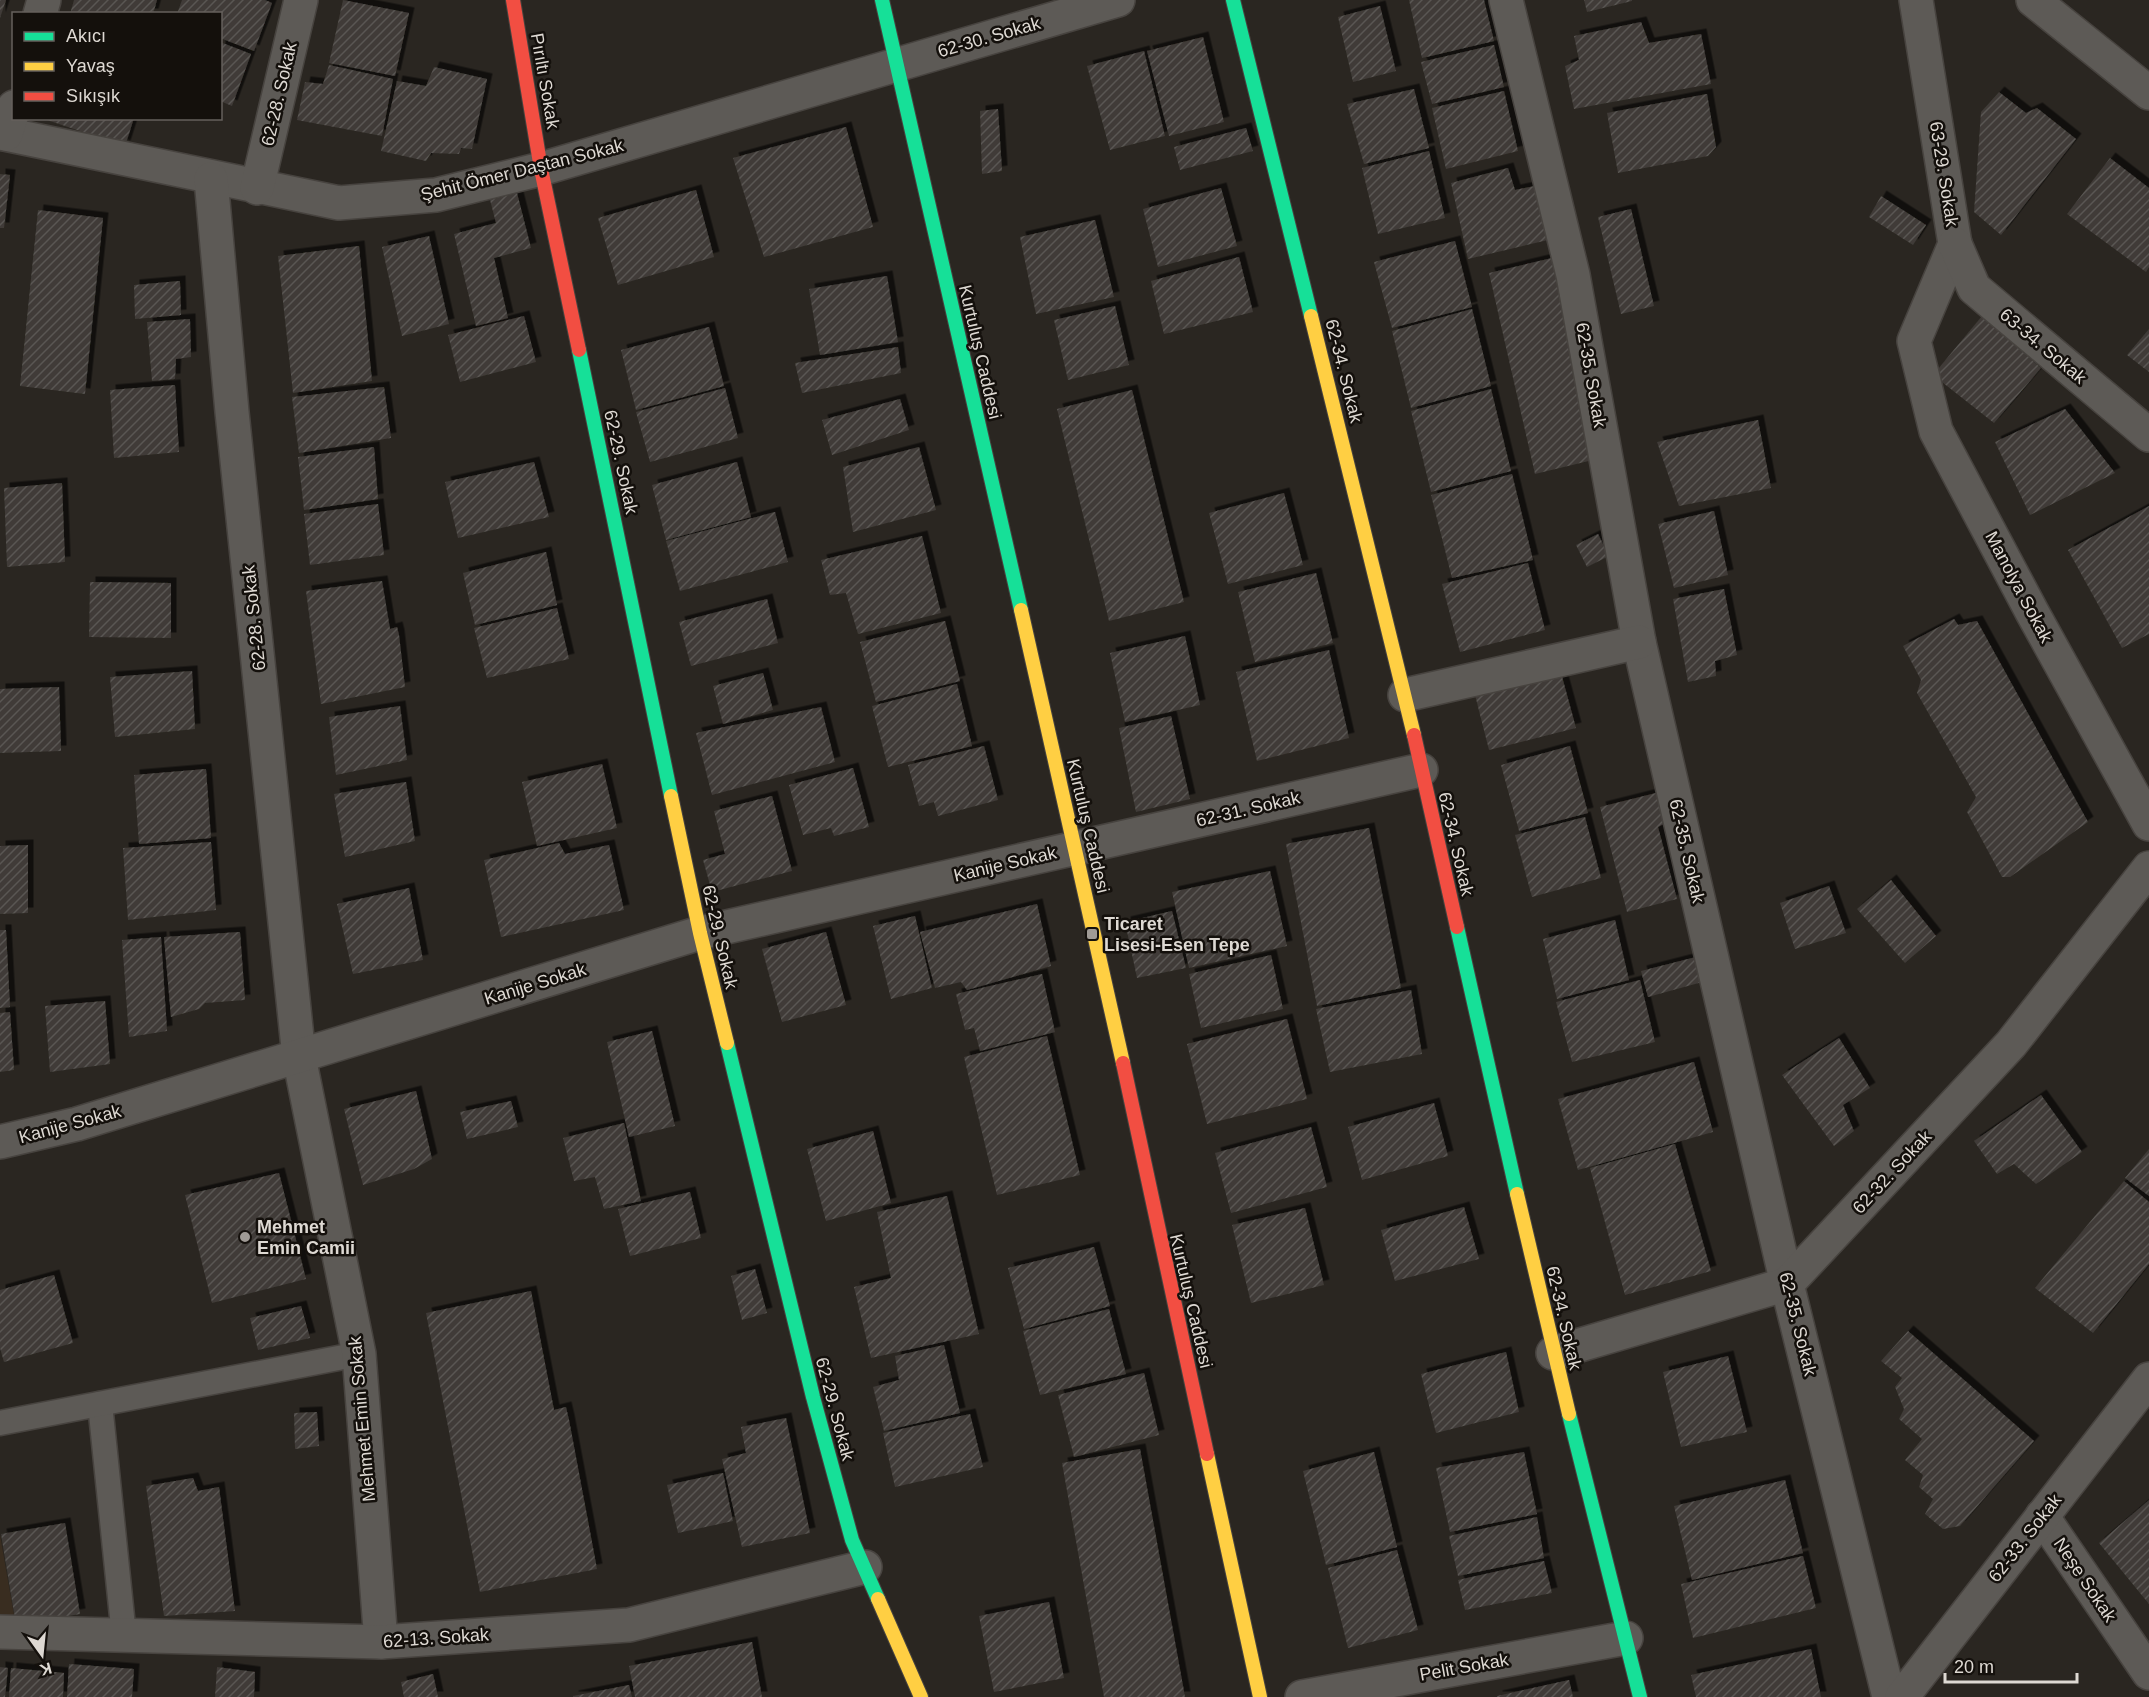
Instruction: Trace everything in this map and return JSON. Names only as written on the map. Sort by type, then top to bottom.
[{"type":"street","name":"62-28. Sokak","points":[[257,188],[302,0]]},
{"type":"street","name":"Pırıltı Sokak","points":[[513,0],[541,169]]},
{"type":"street","name":"Kurtuluş Caddesi","points":[[882,0],[1076,848],[1260,1697]]},
{"type":"street","name":"62-30. Sokak","points":[[896,65],[1118,0]]},
{"type":"street","name":"62-34. Sokak","points":[[1233,0],[1405,695],[1553,1353],[1640,1697]]},
{"type":"street","name":"62-35. Sokak","points":[[1506,0],[1573,275],[1639,642],[1788,1284],[1889,1697]]},
{"type":"street","name":"63-29. Sokak","points":[[1914,341],[1955,244],[1916,0]]},
{"type":"street","points":[[2033,0],[2149,93]]},
{"type":"street","name":"Şehit Ömer Daştan Sokak","points":[[6,125],[211,179],[339,203],[436,195],[541,169],[896,65]]},
{"type":"street","name":"62-29. Sokak","points":[[541,169],[700,933],[813,1397],[852,1540],[921,1697]]},
{"type":"street","name":"62-28. Sokak","points":[[211,179],[232,412],[299,1057]]},
{"type":"street","name":"63-34. Sokak","points":[[1955,244],[1974,288],[2149,435]]},
{"type":"street","name":"Manolya Sokak","points":[[1914,341],[1936,431],[2032,612],[2149,824]]},
{"type":"street","points":[[1405,695],[1639,642]]},
{"type":"street","name":"62-31. Sokak","points":[[1076,848],[1421,770]]},
{"type":"street","name":"Kanije Sokak","points":[[0,1142],[77,1124],[700,933],[1076,848]]},
{"type":"street","name":"62-32. Sokak","points":[[1788,1284],[2011,1044],[2149,868]]},
{"type":"street","name":"Mehmet Emin Sokak","points":[[299,1057],[358,1354],[381,1642]]},
{"type":"street","points":[[1553,1353],[1788,1284]]},
{"type":"street","name":"62-33. Sokak","points":[[1902,1697],[2149,1379]]},
{"type":"street","name":"Neşe Sokak","points":[[2042,1516],[2149,1672]]},
{"type":"street","name":"62-13. Sokak","points":[[0,1632],[381,1642],[629,1625],[865,1568]]},
{"type":"street","name":"Pelit Sokak","points":[[1302,1697],[1626,1638]]},
{"type":"lane","points":[[0,1423],[358,1354]]},
{"type":"lane","points":[[100,1404],[124,1636]]},
{"type":"shaded area","points":[[0,1535],[14,1615],[0,1615]]},
{"type":"building","points":[[0,0],[6,0],[0,18]]},
{"type":"building","points":[[74,0],[157,0],[154,12],[71,12]]},
{"type":"building","points":[[182,0],[265,0],[272,3],[254,51],[222,39],[222,12],[178,12]]},
{"type":"building","points":[[343,0],[409,13],[395,76],[329,63]]},
{"type":"building","points":[[1409,0],[1484,0],[1494,41],[1422,58]]},
{"type":"building","points":[[1584,0],[1632,0],[1632,1],[1587,12]]},
{"type":"building","points":[[1380,6],[1396,71],[1353,82],[1338,17]]},
{"type":"building","points":[[1641,22],[1649,43],[1701,34],[1711,84],[1574,109],[1565,66],[1579,60],[1574,36]]},
{"type":"building","points":[[1203,37],[1224,122],[1169,136],[1147,51]]},
{"type":"building","points":[[222,43],[251,54],[232,106],[222,102]]},
{"type":"building","points":[[1494,45],[1504,87],[1432,104],[1421,62]]},
{"type":"building","points":[[1144,51],[1165,136],[1110,150],[1087,66]]},
{"type":"building","points":[[329,65],[393,79],[382,136],[297,120],[305,82],[323,84]]},
{"type":"building","points":[[434,67],[487,79],[472,149],[461,148],[459,154],[431,153],[426,161],[381,151],[397,81],[426,86]]},
{"type":"building","points":[[1414,89],[1429,148],[1364,164],[1347,104]]},
{"type":"building","points":[[1504,91],[1518,151],[1446,169],[1432,108]]},
{"type":"building","points":[[1999,92],[2026,113],[2037,108],[2076,139],[2001,235],[1974,212],[1981,112]]},
{"type":"building","points":[[1707,94],[1716,147],[1708,156],[1618,173],[1607,113]]},
{"type":"building","points":[[998,109],[1002,171],[982,174],[980,111]]},
{"type":"building","points":[[47,120],[133,120],[125,146]]},
{"type":"building","points":[[846,127],[873,227],[764,257],[733,158]]},
{"type":"building","points":[[1246,128],[1253,151],[1180,170],[1174,147]]},
{"type":"building","points":[[1429,151],[1445,218],[1378,234],[1362,168]]},
{"type":"building","points":[[2110,158],[2149,188],[2149,267],[2146,272],[2067,214]]},
{"type":"building","points":[[1508,168],[1515,190],[1535,186],[1548,240],[1468,259],[1451,183]]},
{"type":"building","points":[[0,174],[10,175],[4,228],[0,228]]},
{"type":"building","points":[[1221,188],[1237,246],[1158,267],[1143,209]]},
{"type":"building","points":[[696,190],[714,257],[618,285],[598,218]]},
{"type":"building","points":[[517,193],[531,248],[494,258],[508,318],[476,326],[454,234],[496,223],[490,200]]},
{"type":"building","points":[[1881,196],[1926,225],[1913,245],[1869,217]]},
{"type":"building","points":[[1631,209],[1654,306],[1621,314],[1598,217]]},
{"type":"building","points":[[38,210],[103,218],[85,394],[20,386]]},
{"type":"building","points":[[1095,220],[1114,297],[1036,314],[1020,237]]},
{"type":"building","points":[[429,236],[449,324],[402,336],[382,247]]},
{"type":"building","points":[[1455,241],[1472,307],[1392,328],[1374,262]]},
{"type":"building","points":[[359,246],[372,381],[293,393],[278,256]]},
{"type":"building","points":[[1239,257],[1253,312],[1164,334],[1151,281]]},
{"type":"building","points":[[1552,258],[1597,459],[1535,474],[1489,273]]},
{"type":"building","points":[[887,276],[898,342],[820,355],[809,289]]},
{"type":"building","points":[[180,281],[181,315],[135,319],[134,285]]},
{"type":"building","points":[[1115,306],[1129,365],[1068,380],[1054,320]]},
{"type":"building","points":[[1472,309],[1491,386],[1411,408],[1392,331]]},
{"type":"building","points":[[524,316],[536,362],[460,382],[448,335]]},
{"type":"building","points":[[1982,316],[2041,368],[1994,423],[1933,375]]},
{"type":"building","points":[[190,319],[191,357],[176,359],[175,379],[152,381],[147,322]]},
{"type":"building","points":[[709,327],[724,386],[636,410],[621,350]]},
{"type":"building","points":[[2149,329],[2149,372],[2127,355]]},
{"type":"building","points":[[898,347],[901,373],[802,393],[795,363]]},
{"type":"building","points":[[175,385],[179,452],[114,458],[110,390]]},
{"type":"building","points":[[384,387],[391,438],[299,453],[292,397]]},
{"type":"building","points":[[725,388],[738,438],[650,462],[636,412]]},
{"type":"building","points":[[1491,389],[1511,471],[1431,492],[1411,411]]},
{"type":"building","points":[[1132,390],[1184,602],[1109,621],[1057,409]]},
{"type":"building","points":[[900,399],[909,430],[832,455],[822,420]]},
{"type":"building","points":[[2065,409],[2115,473],[2030,515],[1995,442]]},
{"type":"building","points":[[1758,420],[1771,488],[1679,506],[1657,442]]},
{"type":"building","points":[[374,447],[378,499],[304,510],[298,457]]},
{"type":"building","points":[[919,447],[936,510],[853,532],[843,467]]},
{"type":"building","points":[[534,462],[549,517],[458,538],[445,482]]},
{"type":"building","points":[[737,462],[751,517],[666,540],[652,485]]},
{"type":"building","points":[[1512,474],[1533,560],[1452,578],[1431,495]]},
{"type":"building","points":[[62,483],[65,562],[7,567],[4,488]]},
{"type":"building","points":[[1284,493],[1303,565],[1228,584],[1209,513]]},
{"type":"building","points":[[378,504],[384,555],[310,565],[304,514]]},
{"type":"building","points":[[2149,506],[2149,634],[2122,648],[2068,550]]},
{"type":"building","points":[[1714,511],[1728,575],[1674,588],[1658,524]]},
{"type":"building","points":[[775,512],[788,562],[680,591],[666,541]]},
{"type":"building","points":[[1598,534],[1609,556],[1587,567],[1576,545]]},
{"type":"building","points":[[922,536],[941,613],[858,634],[846,593],[830,595],[821,560]]},
{"type":"building","points":[[546,552],[557,605],[475,625],[463,573]]},
{"type":"building","points":[[1528,563],[1545,630],[1460,652],[1442,584]]},
{"type":"building","points":[[1316,573],[1333,643],[1255,662],[1238,592]]},
{"type":"building","points":[[382,581],[390,629],[397,627],[399,635],[405,687],[321,704],[306,591]]},
{"type":"building","points":[[90,582],[171,583],[171,638],[89,637]]},
{"type":"building","points":[[1724,589],[1737,655],[1715,661],[1716,676],[1688,682],[1673,599]]},
{"type":"building","points":[[767,599],[778,643],[691,666],[679,622]]},
{"type":"building","points":[[557,608],[569,659],[487,678],[474,628]]},
{"type":"building","points":[[1954,619],[1958,625],[1977,621],[2088,822],[2010,877],[2002,877],[1967,812],[1976,797],[1917,693],[1921,680],[1903,646]]},
{"type":"building","points":[[945,621],[960,681],[876,702],[860,642]]},
{"type":"building","points":[[1185,636],[1200,705],[1125,722],[1110,653]]},
{"type":"building","points":[[1329,650],[1349,738],[1257,761],[1236,672]]},
{"type":"building","points":[[192,671],[195,729],[115,737],[110,677]]},
{"type":"building","points":[[763,673],[773,710],[723,724],[713,686]]},
{"type":"building","points":[[1561,673],[1576,728],[1489,750],[1475,695]]},
{"type":"building","points":[[957,684],[972,746],[888,767],[872,706]]},
{"type":"building","points":[[59,687],[61,751],[0,753],[0,689]]},
{"type":"building","points":[[400,706],[407,760],[336,775],[329,717]]},
{"type":"building","points":[[821,707],[835,762],[712,795],[696,733]]},
{"type":"building","points":[[1171,716],[1190,799],[1136,812],[1119,728]]},
{"type":"building","points":[[984,746],[998,800],[938,816],[934,802],[919,806],[908,765]]},
{"type":"building","points":[[1570,746],[1588,813],[1519,831],[1501,765]]},
{"type":"building","points":[[602,764],[617,828],[537,846],[522,782]]},
{"type":"building","points":[[853,768],[869,827],[834,836],[831,828],[803,835],[789,785]]},
{"type":"building","points":[[206,769],[211,838],[139,844],[134,775]]},
{"type":"building","points":[[406,782],[415,841],[345,857],[334,794]]},
{"type":"building","points":[[1664,791],[1671,820],[1658,827],[1677,899],[1627,912],[1600,807]]},
{"type":"building","points":[[772,796],[792,871],[712,892],[703,860],[725,854],[714,811]]},
{"type":"building","points":[[1585,817],[1601,878],[1532,897],[1515,835]]},
{"type":"building","points":[[1369,828],[1401,988],[1317,1006],[1286,844]]},
{"type":"building","points":[[211,842],[216,910],[128,920],[123,848]]},
{"type":"building","points":[[559,843],[565,854],[609,845],[624,910],[501,937],[484,860]]},
{"type":"building","points":[[28,845],[28,913],[0,914],[0,846]]},
{"type":"building","points":[[1270,871],[1287,946],[1189,968],[1172,892]]},
{"type":"building","points":[[1891,880],[1936,936],[1905,963],[1857,909]]},
{"type":"building","points":[[1829,886],[1846,933],[1795,949],[1780,903]]},
{"type":"building","points":[[409,888],[423,960],[353,974],[337,904]]},
{"type":"building","points":[[1037,904],[1051,966],[967,990],[961,982],[935,988],[920,932]]},
{"type":"building","points":[[1172,911],[1186,968],[1137,978],[1125,922]]},
{"type":"building","points":[[915,916],[932,988],[891,999],[873,926]]},
{"type":"building","points":[[1615,920],[1629,980],[1557,999],[1543,939]]},
{"type":"building","points":[[0,930],[6,930],[10,1007],[0,1008]]},
{"type":"building","points":[[240,932],[245,1000],[205,1003],[199,1009],[171,1017],[164,937]]},
{"type":"building","points":[[826,932],[846,1005],[782,1022],[762,949]]},
{"type":"building","points":[[161,937],[167,1031],[129,1037],[122,940]]},
{"type":"building","points":[[1271,955],[1283,1009],[1201,1028],[1189,974]]},
{"type":"building","points":[[1700,956],[1706,981],[1648,997],[1641,971]]},
{"type":"building","points":[[1042,974],[1055,1032],[980,1051],[974,1028],[965,1030],[956,994]]},
{"type":"building","points":[[1640,980],[1655,1042],[1572,1062],[1556,1002]]},
{"type":"building","points":[[1411,990],[1422,1054],[1330,1072],[1316,1009]]},
{"type":"building","points":[[105,1001],[110,1064],[50,1072],[45,1006]]},
{"type":"building","points":[[10,1012],[14,1070],[0,1072],[0,1013]]},
{"type":"building","points":[[1287,1019],[1307,1099],[1207,1124],[1187,1044]]},
{"type":"building","points":[[652,1031],[675,1126],[629,1137],[607,1042]]},
{"type":"building","points":[[1047,1036],[1080,1175],[997,1195],[964,1057]]},
{"type":"building","points":[[1839,1038],[1870,1088],[1843,1105],[1854,1131],[1834,1146],[1782,1075]]},
{"type":"building","points":[[1694,1062],[1713,1132],[1578,1170],[1558,1099]]},
{"type":"building","points":[[416,1091],[432,1159],[414,1169],[363,1185],[344,1109]]},
{"type":"building","points":[[2041,1095],[2082,1152],[2036,1184],[2014,1164],[1997,1174],[1974,1141]]},
{"type":"building","points":[[511,1101],[518,1127],[467,1139],[460,1112]]},
{"type":"building","points":[[1434,1103],[1448,1156],[1362,1180],[1348,1127]]},
{"type":"building","points":[[624,1123],[641,1201],[604,1209],[595,1177],[574,1181],[563,1138]]},
{"type":"building","points":[[1311,1127],[1327,1187],[1231,1213],[1215,1153]]},
{"type":"building","points":[[873,1131],[891,1203],[826,1221],[807,1149]]},
{"type":"building","points":[[1675,1144],[1711,1271],[1625,1295],[1590,1168]]},
{"type":"building","points":[[2149,1149],[2149,1196],[2125,1178]]},
{"type":"building","name":"Mehmet Emin Camii","points":[[279,1173],[306,1279],[212,1303],[185,1195]]},
{"type":"building","points":[[2124,1181],[2149,1202],[2149,1264],[2093,1333],[2035,1288]]},
{"type":"building","points":[[690,1192],[701,1238],[630,1256],[618,1209]]},
{"type":"building","points":[[947,1196],[979,1334],[871,1358],[854,1287],[891,1278],[877,1212]]},
{"type":"building","points":[[1464,1207],[1479,1259],[1395,1281],[1381,1230]]},
{"type":"building","points":[[1305,1208],[1324,1285],[1251,1303],[1232,1225]]},
{"type":"building","points":[[1094,1247],[1110,1306],[1024,1329],[1008,1268]]},
{"type":"building","points":[[755,1269],[767,1313],[742,1320],[731,1276]]},
{"type":"building","points":[[54,1275],[73,1343],[4,1362],[0,1348],[0,1290]]},
{"type":"building","points":[[531,1291],[554,1410],[566,1407],[597,1569],[480,1592],[426,1313]]},
{"type":"building","points":[[301,1306],[310,1338],[258,1350],[250,1318]]},
{"type":"building","points":[[1109,1309],[1126,1374],[1040,1395],[1023,1331]]},
{"type":"building","points":[[1908,1331],[2034,1441],[1960,1526],[1943,1529],[1925,1514],[1933,1499],[1919,1487],[1923,1475],[1905,1460],[1922,1439],[1899,1419],[1904,1409],[1895,1387],[1902,1378],[1881,1361]]},
{"type":"building","points":[[944,1345],[960,1413],[884,1431],[873,1387],[899,1380],[895,1356]]},
{"type":"building","points":[[1506,1352],[1519,1412],[1436,1433],[1421,1374]]},
{"type":"building","points":[[1728,1356],[1747,1432],[1681,1447],[1663,1372]]},
{"type":"building","points":[[1144,1373],[1159,1435],[1074,1457],[1058,1395]]},
{"type":"building","points":[[317,1412],[319,1446],[295,1449],[294,1413]]},
{"type":"building","points":[[970,1414],[983,1467],[895,1487],[883,1433]]},
{"type":"building","points":[[786,1418],[810,1533],[742,1547],[722,1459],[746,1453],[741,1427]]},
{"type":"building","points":[[1140,1449],[1185,1697],[1104,1697],[1062,1463]]},
{"type":"building","points":[[1374,1452],[1397,1547],[1326,1565],[1303,1471]]},
{"type":"building","points":[[1524,1452],[1537,1514],[1450,1532],[1436,1468]]},
{"type":"building","points":[[723,1473],[733,1521],[678,1533],[667,1485]]},
{"type":"building","points":[[193,1478],[198,1491],[219,1487],[235,1611],[164,1616],[146,1486]]},
{"type":"building","points":[[1785,1480],[1803,1553],[1692,1580],[1674,1506]]},
{"type":"building","points":[[2149,1500],[2149,1604],[2099,1543]]},
{"type":"building","points":[[1537,1517],[1544,1558],[1458,1576],[1449,1536]]},
{"type":"building","points":[[65,1523],[80,1614],[16,1625],[1,1534]]},
{"type":"building","points":[[1397,1550],[1418,1630],[1348,1648],[1328,1568]]},
{"type":"building","points":[[1803,1556],[1816,1608],[1693,1638],[1681,1584]]},
{"type":"building","points":[[1544,1561],[1552,1593],[1465,1610],[1458,1580]]},
{"type":"building","points":[[1049,1602],[1064,1678],[994,1692],[979,1616]]},
{"type":"building","points":[[752,1642],[762,1697],[635,1697],[629,1666]]},
{"type":"building","points":[[1811,1649],[1821,1697],[1696,1697],[1691,1675]]},
{"type":"building","points":[[69,1664],[134,1669],[132,1697],[67,1697]]},
{"type":"building","points":[[0,1667],[8,1668],[5,1697],[0,1697]]},
{"type":"building","points":[[217,1667],[255,1672],[254,1697],[215,1697]]},
{"type":"building","points":[[11,1668],[64,1673],[63,1697],[9,1697]]},
{"type":"building","points":[[433,1674],[438,1697],[404,1697],[401,1682]]},
{"type":"building","points":[[1569,1680],[1573,1697],[1497,1697],[1497,1696]]},
{"type":"building","points":[[629,1685],[632,1697],[573,1697],[573,1696]]},
{"type":"traffic: fast","points":[[882,0],[1021,610]]},
{"type":"traffic: fast","points":[[1233,0],[1311,316]]},
{"type":"traffic: fast","points":[[579,350],[671,796]]},
{"type":"traffic: fast","points":[[1457,927],[1517,1194]]},
{"type":"traffic: fast","points":[[727,1043],[813,1397],[852,1540],[878,1599]]},
{"type":"traffic: fast","points":[[1569,1414],[1640,1697]]},
{"type":"traffic: slow","points":[[1311,316],[1414,735]]},
{"type":"traffic: slow","points":[[1021,610],[1123,1063]]},
{"type":"traffic: slow","points":[[671,796],[700,933],[727,1043]]},
{"type":"traffic: slow","points":[[1517,1194],[1569,1414]]},
{"type":"traffic: slow","points":[[1207,1454],[1260,1697]]},
{"type":"traffic: slow","points":[[878,1599],[921,1697]]},
{"type":"traffic: jam","points":[[513,0],[541,169],[579,350]]},
{"type":"traffic: jam","points":[[1414,735],[1457,927]]},
{"type":"traffic: jam","points":[[1123,1063],[1207,1454]]},
{"type":"place","name":"Ticaret Lisesi-Esen Tepe","points":[[1092,934]]},
{"type":"place","name":"Mehmet Emin Camii","points":[[245,1237]]}]
